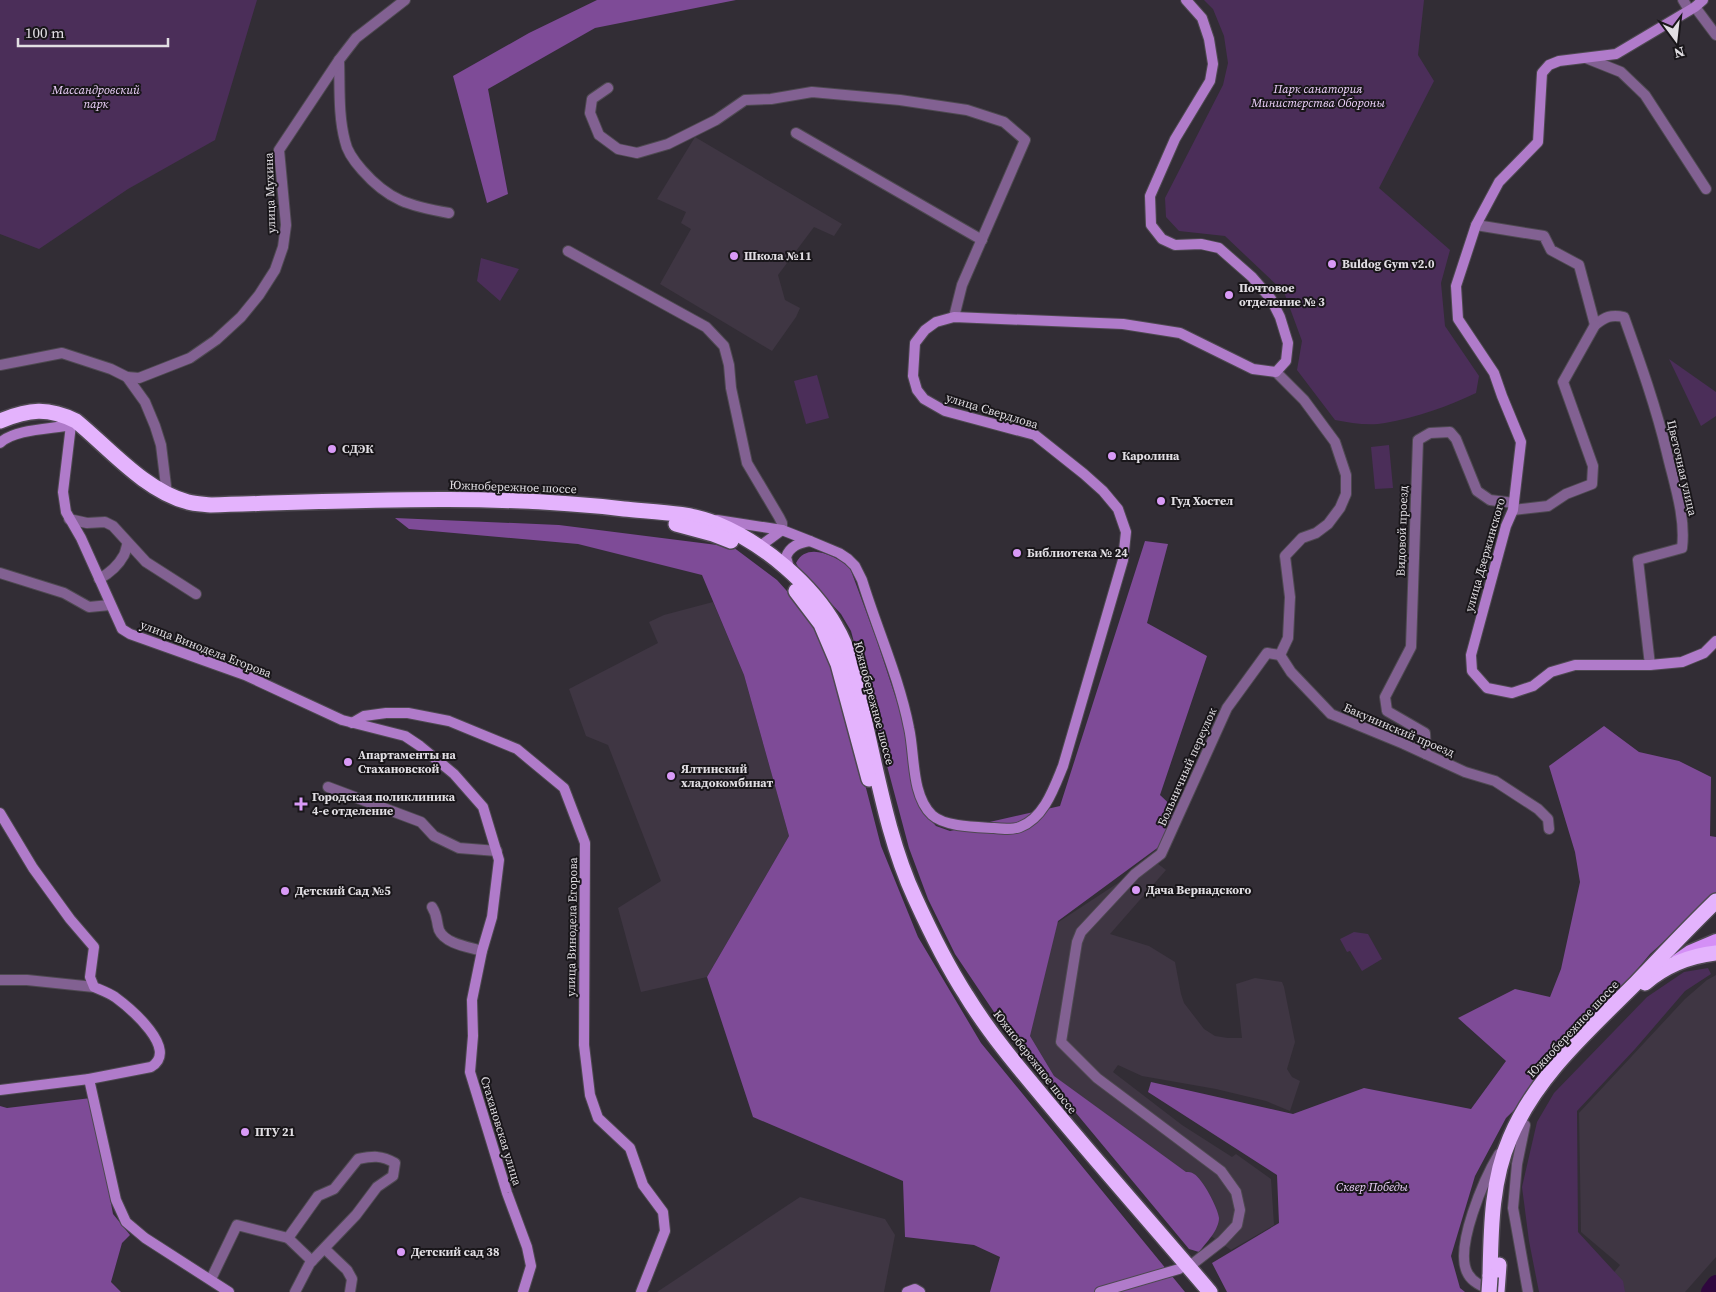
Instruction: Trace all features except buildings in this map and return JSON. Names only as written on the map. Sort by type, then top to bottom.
[{"type":"highway","name":"Южнобережное шоссе","points":[[0,421],[16,415],[42,410],[63,415],[76,421],[151,485],[188,502],[211,505],[402,500],[512,500],[574,503],[672,514],[706,520],[719,525],[791,572],[820,603],[837,627],[847,651],[886,812],[902,867],[936,941],[965,994],[1014,1063],[1210,1292]]},
{"type":"highway","name":"Южнобережное шоссе","points":[[0,430],[16,422],[40,416],[59,418],[91,440],[149,492],[183,510],[209,513],[468,506],[570,509],[670,522],[713,534],[755,549],[806,602],[821,624],[838,664],[894,871],[928,946],[980,1031],[1006,1067],[1056,1127],[1187,1266],[1198,1292]]},
{"type":"highway","name":"Южнобережное шоссе","points":[[1494,1286],[1491,1240],[1497,1184],[1509,1139],[1532,1096],[1546,1077],[1576,1044],[1684,932],[1716,902]]},
{"type":"highway","name":"Южнобережное шоссе","points":[[1494,1286],[1505,1184],[1514,1151],[1536,1105],[1581,1049],[1621,1005],[1652,978],[1667,967],[1688,959],[1716,953]]},
{"type":"main road","points":[[1186,0],[1202,18],[1214,64],[1207,86],[1175,139],[1150,196],[1152,225],[1162,239],[1175,245],[1201,244],[1219,248],[1252,277],[1271,299],[1280,317],[1288,343],[1286,360],[1276,372]]},
{"type":"main road","name":"улица Дзержинского","points":[[1696,6],[1616,54],[1559,61],[1549,65],[1542,72],[1538,142],[1499,182],[1476,225],[1456,286],[1458,319],[1494,373],[1521,442],[1514,506],[1506,526],[1471,655],[1472,671],[1487,688],[1512,693],[1533,686],[1551,672],[1575,665],[1650,665],[1682,662],[1704,653],[1716,641]]},
{"type":"main road","name":"улица Свердлова","points":[[706,520],[718,520],[782,530],[839,553],[848,559],[855,566],[862,580],[901,695],[910,728],[919,793],[924,804],[938,820],[966,826],[1002,828],[1020,826],[1034,818],[1051,794],[1063,766],[1123,560],[1126,532],[1118,509],[1103,491],[1035,435],[945,411],[924,399],[917,390],[913,376],[914,343],[925,330],[936,322],[954,317],[1123,324],[1180,333],[1253,369],[1276,372]]},
{"type":"main road","points":[[0,443],[15,434],[71,425]]},
{"type":"main road","name":"улица Винодела Егорова","points":[[71,425],[63,492],[69,519],[80,538],[122,629],[130,634],[245,675],[352,723],[364,716],[386,713],[408,714],[449,721],[518,749],[564,788],[585,843],[584,1035],[590,1095],[598,1118],[630,1148],[643,1185],[662,1212],[665,1231],[641,1292]]},
{"type":"main road","points":[[755,549],[782,530]]},
{"type":"main road","points":[[791,572],[786,557],[788,553],[795,546],[810,541]]},
{"type":"main road","name":"Стахановская улица","points":[[352,723],[405,736],[454,774],[483,807],[497,851],[499,860],[492,917],[482,951],[472,1000],[473,1036],[470,1072],[507,1194],[527,1247],[531,1266],[523,1292]]},
{"type":"main road","points":[[0,813],[33,868],[94,947],[90,977],[94,987],[114,996],[150,1028],[160,1054],[158,1062],[151,1067],[89,1079],[0,1090]]},
{"type":"main road","points":[[1667,967],[1690,951],[1716,940]]},
{"type":"main road","points":[[89,1079],[116,1200],[126,1222],[145,1238],[229,1292]]},
{"type":"main road","points":[[1100,1292],[1187,1266]]},
{"type":"main road","points":[[907,1292],[915,1289],[920,1292]]},
{"type":"street","name":"улица Мухина","points":[[127,377],[139,378],[190,358],[216,340],[241,318],[260,295],[275,270],[283,248],[285,233],[286,225],[279,150],[339,60],[356,38],[405,0]]},
{"type":"street","points":[[1684,0],[1696,6],[1716,35]]},
{"type":"street","points":[[1586,58],[1621,72],[1645,95],[1706,189]]},
{"type":"street","points":[[339,60],[342,126],[349,154],[370,180],[382,191],[416,207],[449,213]]},
{"type":"street","points":[[608,88],[592,99],[590,113],[599,135],[618,148],[637,154],[668,144],[716,120],[745,100],[771,100],[812,92],[900,100],[967,110],[1004,122],[1025,140],[962,285],[954,317]]},
{"type":"street","points":[[796,133],[982,240]]},
{"type":"street","points":[[1476,225],[1544,236],[1550,250],[1578,265],[1595,325],[1563,382],[1592,466],[1592,484],[1566,494],[1548,506],[1514,506]]},
{"type":"street","points":[[568,251],[706,327],[724,346],[747,463],[779,517],[782,523],[782,530]]},
{"type":"street","name":"Цветочная улица","points":[[1595,325],[1604,318],[1614,315],[1624,317],[1641,363],[1664,440],[1674,480],[1684,536],[1682,548],[1638,560],[1650,665]]},
{"type":"street","points":[[0,365],[62,353],[111,369],[127,377],[145,402],[155,426],[161,444],[167,494]]},
{"type":"street","points":[[1276,372],[1304,400],[1335,442],[1346,475],[1346,494],[1340,508],[1328,524],[1316,533],[1302,538],[1285,556],[1290,601],[1288,638],[1280,654]]},
{"type":"street","name":"Видовой проезд","points":[[1426,754],[1425,733],[1387,711],[1385,697],[1411,647],[1418,440],[1430,433],[1450,432],[1456,439],[1477,490],[1490,500],[1514,506]]},
{"type":"street","points":[[69,519],[87,523],[105,522],[113,526],[146,562],[196,594]]},
{"type":"street","points":[[99,579],[110,573],[116,566],[128,544]]},
{"type":"street","points":[[0,573],[64,593],[89,607],[110,605]]},
{"type":"street","name":"Больничный переулок","points":[[1187,1266],[1222,1242],[1237,1225],[1240,1210],[1236,1192],[1221,1171],[1097,1078],[1061,1042],[1077,942],[1081,932],[1135,874],[1161,854],[1227,708],[1267,653],[1280,654]]},
{"type":"street","name":"Бакунинский проезд","points":[[1280,654],[1291,672],[1331,714],[1465,772],[1495,781],[1538,809],[1548,819],[1549,829]]},
{"type":"street","points":[[328,787],[421,822],[434,836],[459,848],[497,851]]},
{"type":"street","points":[[432,907],[437,913],[439,930],[448,940],[482,951]]},
{"type":"street","points":[[0,980],[36,980],[94,987]]},
{"type":"street","points":[[1526,1125],[1517,1164],[1513,1208],[1528,1292]]},
{"type":"street","points":[[1494,1286],[1471,1279],[1464,1265],[1465,1245],[1474,1205],[1486,1178],[1509,1139]]},
{"type":"street","points":[[288,1238],[318,1196],[334,1189],[358,1158],[385,1157],[394,1163],[393,1176],[377,1188],[356,1216],[312,1261],[295,1292]]},
{"type":"street","points":[[211,1279],[237,1225],[288,1238],[312,1261]]},
{"type":"street","points":[[325,1249],[347,1270],[352,1279],[350,1292]]},
{"type":"shaded area","name":"Школа №11","points":[[695,137],[842,224],[834,236],[814,227],[778,275],[785,300],[800,308],[796,317],[772,351],[660,284],[691,229],[681,223],[686,212],[657,199]]},
{"type":"shaded area","points":[[713,602],[744,675],[789,836],[707,977],[641,992],[618,908],[661,881],[608,745],[586,736],[569,689],[658,643],[649,622],[664,615]]},
{"type":"shaded area","points":[[1153,860],[1166,870],[1110,934],[1149,946],[1175,962],[1184,1003],[1204,1029],[1215,1036],[1242,1038],[1236,984],[1255,978],[1282,982],[1295,1042],[1287,1069],[1292,1077],[1300,1081],[1290,1111],[1266,1101],[1216,1089],[1142,1076],[1118,1065],[1113,1072],[1182,1125],[1232,1157],[1236,1154],[1271,1179],[1274,1225],[1231,1250],[1211,1236],[1218,1219],[1185,1173],[1053,1078],[1029,1038],[1057,923]]},
{"type":"shaded area","points":[[1716,975],[1716,1257],[1685,1292],[1600,1292],[1620,1265],[1581,1232],[1579,1113],[1685,999],[1707,980]]},
{"type":"shaded area","points":[[800,1197],[885,1219],[895,1235],[884,1292],[657,1292]]},
{"type":"green space","name":"Массандровский парк","points":[[0,0],[257,0],[215,140],[128,189],[39,249],[0,234]]},
{"type":"green space","points":[[597,0],[736,0],[595,28],[488,89],[508,194],[487,203],[453,76],[529,33]]},
{"type":"green space","name":"Парк санатория Министерства Обороны","points":[[1204,0],[1424,0],[1418,55],[1434,81],[1379,188],[1450,250],[1441,283],[1445,326],[1479,376],[1476,393],[1432,411],[1385,423],[1366,424],[1335,420],[1297,370],[1302,341],[1284,292],[1225,236],[1179,231],[1166,217],[1165,198],[1223,85],[1228,63],[1224,36],[1213,9]]},
{"type":"green space","points":[[481,258],[519,269],[500,301],[477,281]]},
{"type":"green space","points":[[1669,359],[1716,392],[1716,416],[1701,426]]},
{"type":"green space","points":[[817,375],[829,418],[806,424],[794,381]]},
{"type":"green space","points":[[1389,445],[1393,488],[1375,489],[1371,447]]},
{"type":"green space","points":[[395,518],[559,525],[733,547],[777,580],[812,619],[837,676],[881,846],[918,937],[981,1043],[1185,1292],[990,1292],[1000,1257],[974,1245],[905,1237],[903,1181],[753,1117],[707,977],[789,836],[744,675],[702,575],[578,544],[409,529]]},
{"type":"green space","points":[[1145,541],[1168,544],[1147,623],[1207,656],[1160,795],[1176,810],[1160,846],[1058,921],[1030,1036],[1054,1076],[1186,1172],[1194,1174],[1201,1181],[1213,1201],[1219,1218],[1215,1232],[1199,1252],[1189,1249],[1002,1024],[955,954],[928,899],[909,848],[851,631],[841,614],[799,569],[796,563],[801,556],[814,552],[830,555],[850,568],[903,720],[916,797],[925,814],[936,826],[950,831],[1060,806]]},
{"type":"green space","name":"Сквер Победы","points":[[1604,726],[1639,752],[1679,761],[1711,777],[1710,836],[1716,837],[1716,894],[1650,954],[1543,1082],[1506,1118],[1475,1176],[1451,1256],[1460,1288],[1465,1292],[1227,1292],[1212,1263],[1279,1223],[1277,1175],[1148,1092],[1151,1082],[1293,1114],[1364,1088],[1471,1109],[1506,1061],[1458,1018],[1515,989],[1550,997],[1561,969],[1580,882],[1575,852],[1549,766]]},
{"type":"green space","points":[[1354,932],[1368,934],[1382,959],[1362,971],[1350,951],[1347,952],[1340,939]]},
{"type":"green space","points":[[1708,968],[1711,974],[1685,991],[1635,1049],[1577,1111],[1578,1232],[1623,1281],[1625,1292],[1539,1292],[1529,1241],[1522,1187],[1537,1122],[1554,1093],[1647,997],[1684,972]]},
{"type":"green space","points":[[91,1098],[113,1214],[130,1235],[122,1243],[111,1282],[121,1292],[0,1292],[0,1106],[7,1108]]},
{"type":"waterway","points":[[1710,1292],[1716,1284]]},
{"type":"place","name":"Школа №11","points":[[734,256]]},
{"type":"place","name":"Buldog Gym v2.0","points":[[1332,264]]},
{"type":"place","name":"Почтовое отделение № 3","points":[[1229,295]]},
{"type":"place","name":"СДЭК","points":[[332,449]]},
{"type":"place","name":"Каролина","points":[[1112,456]]},
{"type":"place","name":"Гуд Хостел","points":[[1161,501]]},
{"type":"place","name":"Библиотека № 24","points":[[1017,553]]},
{"type":"place","name":"Апартаменты на Стахановской","points":[[348,762]]},
{"type":"place","name":"Ялтинский хладокомбинат","points":[[671,776]]},
{"type":"place","name":"Городская поликлиника 4-е отделение","points":[[301,804]]},
{"type":"place","name":"Дача Вернадского","points":[[1136,890]]},
{"type":"place","name":"Детский Сад №5","points":[[285,891]]},
{"type":"place","name":"ПТУ 21","points":[[245,1132]]},
{"type":"place","name":"Детский сад 38","points":[[401,1252]]}]
